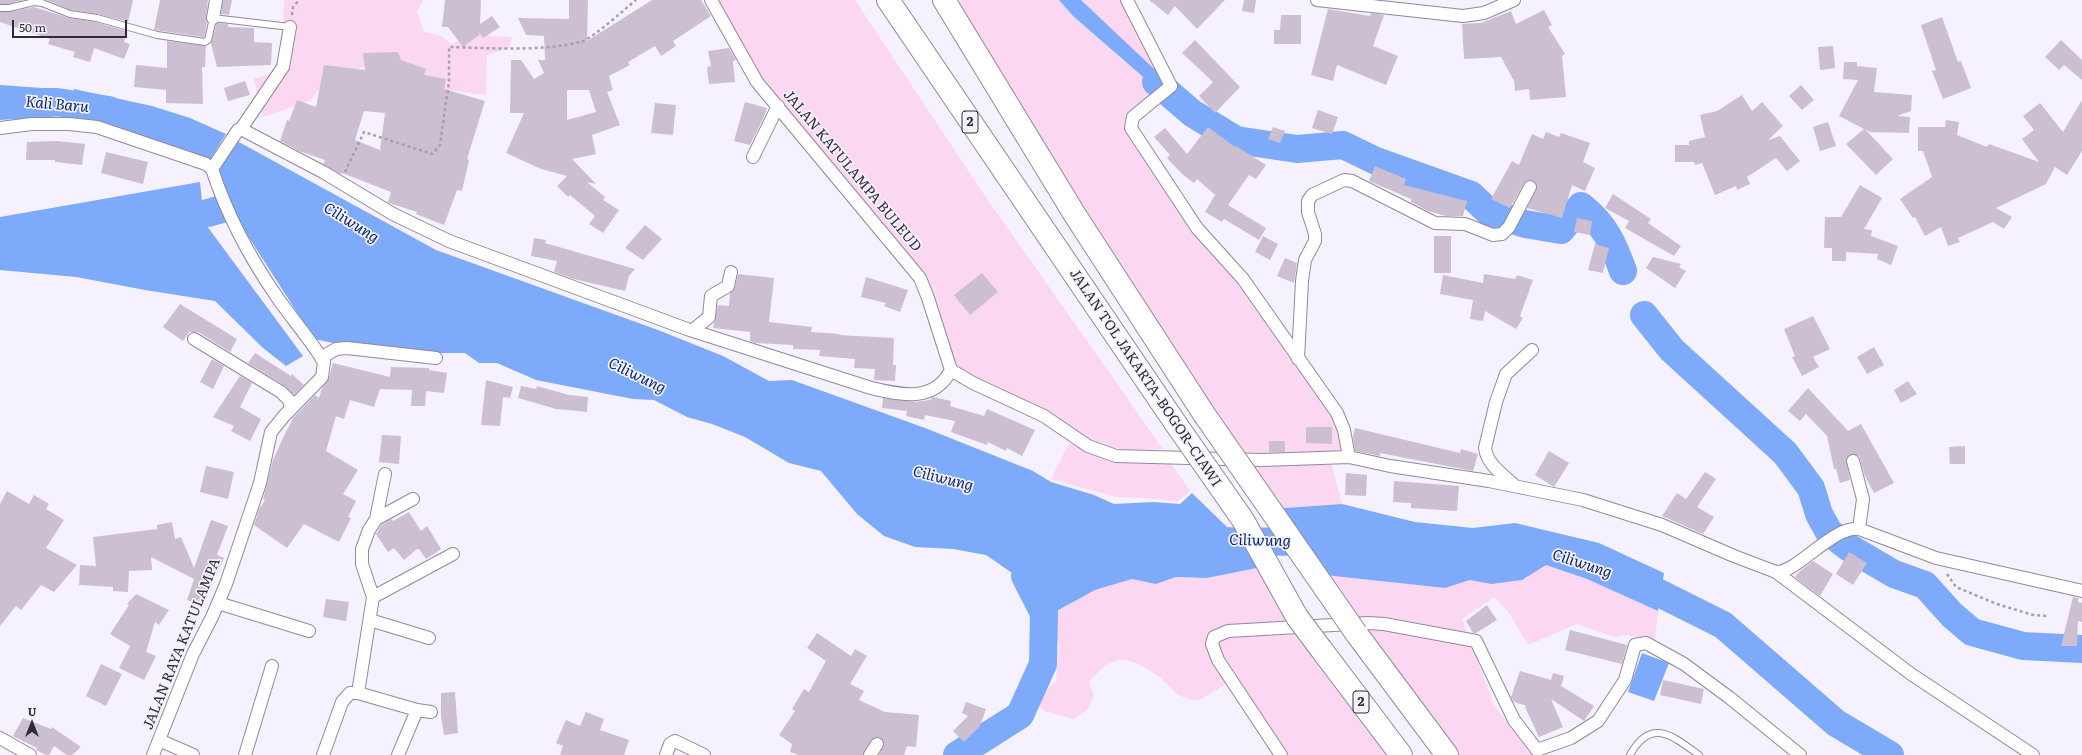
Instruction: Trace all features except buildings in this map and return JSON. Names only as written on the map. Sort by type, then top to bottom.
[{"type":"highway","name":"JALAN TOL JAKARTA–BOGOR–CIAWI","points":[[888,0],[1242,520],[1297,617],[1402,755]]},
{"type":"highway","name":"JALAN TOL JAKARTA–BOGOR–CIAWI","points":[[944,0],[1075,216],[1204,414],[1356,633],[1447,753]]},
{"type":"street","points":[[213,18],[216,0]]},
{"type":"street","name":"JALAN KATULAMPA BULEUD","points":[[711,0],[758,82],[920,278],[951,370]]},
{"type":"street","points":[[1127,0],[1171,86],[1133,117],[1131,128],[1197,228],[1242,279],[1337,413],[1344,430],[1349,457]]},
{"type":"street","points":[[1317,0],[1463,16],[1484,14],[1514,0]]},
{"type":"street","points":[[214,168],[283,68],[290,27]]},
{"type":"street","points":[[753,157],[778,106]]},
{"type":"street","points":[[0,128],[32,124],[62,124],[97,127],[185,156],[214,168],[230,213],[249,252],[277,297],[320,356],[336,349],[347,348],[436,358]]},
{"type":"street","points":[[238,133],[340,183],[394,214],[449,241],[693,330],[871,388],[889,392],[927,393],[941,385],[951,370],[973,383],[1044,416],[1088,446],[1116,456],[1255,460],[1349,457],[1390,466],[1583,500],[1662,524],[1734,556],[1776,572],[1911,674],[2033,755]]},
{"type":"street","points":[[1298,359],[1302,282],[1305,260],[1315,242],[1315,234],[1308,212],[1308,202],[1312,195],[1344,180],[1352,181],[1435,223],[1465,224],[1493,235],[1502,234],[1510,227],[1530,188]]},
{"type":"street","points":[[693,330],[709,317],[711,296],[728,286],[731,272]]},
{"type":"street","points":[[194,338],[281,392],[289,400],[291,408]]},
{"type":"street","points":[[1516,487],[1495,468],[1486,456],[1485,448],[1496,402],[1506,374],[1532,350]]},
{"type":"street","name":"JALAN RAYA KATULAMPA","points":[[153,755],[196,645],[218,603],[258,492],[272,432],[291,408],[322,377],[325,368],[320,356]]},
{"type":"street","points":[[1853,461],[1863,498],[1859,529]]},
{"type":"street","points":[[358,693],[373,597],[361,557],[364,542],[376,519],[385,474]]},
{"type":"street","points":[[376,519],[413,499]]},
{"type":"street","points":[[1776,572],[1783,571],[1791,567],[1822,543],[1852,528],[1859,529],[1890,542],[1936,558],[2082,591]]},
{"type":"street","points":[[373,597],[453,554]]},
{"type":"street","points":[[218,603],[309,631]]},
{"type":"street","points":[[370,620],[429,638]]},
{"type":"street","points":[[1281,755],[1218,660],[1212,644],[1214,637],[1219,634],[1228,631],[1368,623],[1391,625],[1476,641],[1514,720],[1537,750],[1571,738],[1598,721],[1625,680],[1635,645],[1646,643],[1684,664],[1730,698],[1800,755]]},
{"type":"street","points":[[244,755],[272,666]]},
{"type":"street","points":[[323,755],[342,702],[347,694],[358,693],[417,710],[431,712]]},
{"type":"street","points":[[398,755],[417,710]]},
{"type":"street","points":[[0,738],[30,755]]},
{"type":"street","points":[[159,740],[193,755]]},
{"type":"street","points":[[666,755],[670,744],[675,741],[704,755]]},
{"type":"street","points":[[870,755],[877,744]]},
{"type":"lane","points":[[0,8],[9,8],[34,2],[42,3],[70,14],[97,18],[157,35],[205,42],[208,40],[213,18],[290,27]]},
{"type":"lane","points":[[1630,755],[1636,744],[1653,734],[1672,735],[1699,755]]},
{"type":"path","points":[[340,183],[364,132],[432,154],[440,145],[449,82],[449,47],[502,49],[556,46],[584,40],[636,0]]},
{"type":"path","points":[[1936,558],[1956,587],[1997,604],[2033,615],[2047,616]]},
{"type":"shaded area","points":[[284,0],[423,0],[417,11],[424,32],[442,36],[451,44],[479,30],[492,36],[512,37],[509,48],[487,55],[486,95],[438,89],[383,61],[329,77],[310,101],[263,117],[254,79],[277,71],[282,45]]},
{"type":"shaded area","points":[[710,0],[855,0],[983,193],[1163,449],[1131,450],[1093,445],[951,380],[924,286],[775,111]]},
{"type":"shaded area","points":[[944,0],[1059,0],[1073,16],[1161,94],[1131,128],[1160,170],[1243,279],[1337,413],[1349,457],[1330,458],[1342,504],[1270,509]]},
{"type":"shaded area","points":[[1081,0],[1127,0],[1168,84]]},
{"type":"shaded area","points":[[1069,443],[1093,453],[1117,460],[1142,463],[1168,459],[1190,491],[1177,502],[1158,499],[1116,497],[1051,479]]},
{"type":"shaded area","points":[[1546,564],[1587,579],[1658,611],[1655,642],[1628,635],[1614,637],[1577,624],[1528,645],[1509,613],[1494,597],[1462,619],[1494,705],[1532,755],[1451,755],[1315,574],[1444,588],[1470,580],[1522,580]]},
{"type":"shaded area","points":[[1267,566],[1401,755],[1281,755],[1231,681],[1198,701],[1177,694],[1159,677],[1138,664],[1130,661],[1114,661],[1106,665],[1098,672],[1089,682],[1094,696],[1087,710],[1073,719],[1044,711],[1035,702],[1056,681],[1059,644],[1052,621],[1053,613],[1095,590],[1132,579],[1156,584],[1176,577],[1207,578]]},
{"type":"water","points":[[1059,0],[1081,0],[1186,99],[1188,106],[1182,111],[1073,16]]},
{"type":"water","points":[[0,85],[70,90],[64,116],[0,120]]},
{"type":"water","points":[[74,89],[152,106],[190,118],[226,134],[209,161],[70,117]]},
{"type":"water","points":[[237,141],[436,250],[658,330],[723,356],[769,381],[792,380],[925,428],[1033,471],[1051,482],[1094,495],[1114,504],[1153,502],[1180,504],[1192,493],[1267,566],[1207,578],[1176,577],[1156,584],[1132,579],[1095,590],[1053,613],[1038,610],[1015,575],[986,555],[953,549],[915,547],[884,536],[857,514],[821,471],[789,463],[745,437],[712,424],[687,417],[654,400],[633,399],[536,380],[497,363],[479,363],[465,353],[417,353],[357,348],[314,339],[232,211],[214,174]]},
{"type":"water","points":[[200,182],[204,222],[303,356],[286,366],[263,348],[215,301],[76,277],[0,270],[0,217]]},
{"type":"water","points":[[1342,504],[1415,522],[1473,528],[1515,523],[1599,543],[1664,573],[1658,611],[1587,579],[1546,565],[1522,580],[1491,584],[1470,580],[1445,588],[1315,574],[1270,509]]},
{"type":"water","points":[[1642,653],[1669,663],[1654,701],[1628,692]]},
{"type":"waterway","points":[[1156,82],[1192,113],[1236,140],[1297,149],[1343,145],[1376,161],[1471,195],[1490,213],[1525,224],[1561,230],[1581,206],[1596,220],[1607,235],[1612,243],[1623,271]]},
{"type":"waterway","name":"Kali Baru","points":[[0,102],[57,102],[109,110]]},
{"type":"waterway","name":"Ciliwung","points":[[165,219],[208,213],[257,199]]},
{"type":"waterway","points":[[1644,315],[1672,350],[1785,453],[1811,488],[1819,514],[1829,532],[1848,547],[1894,574],[1925,585],[1952,615],[1972,632],[2023,646],[2082,649]]},
{"type":"waterway","name":"Ciliwung","points":[[1202,541],[1317,542]]},
{"type":"waterway","points":[[957,755],[1020,715],[1043,664],[1044,613],[1025,576]]},
{"type":"waterway","name":"Ciliwung","points":[[1625,578],[1647,587],[1723,625],[1836,723],[1890,755]]}]
